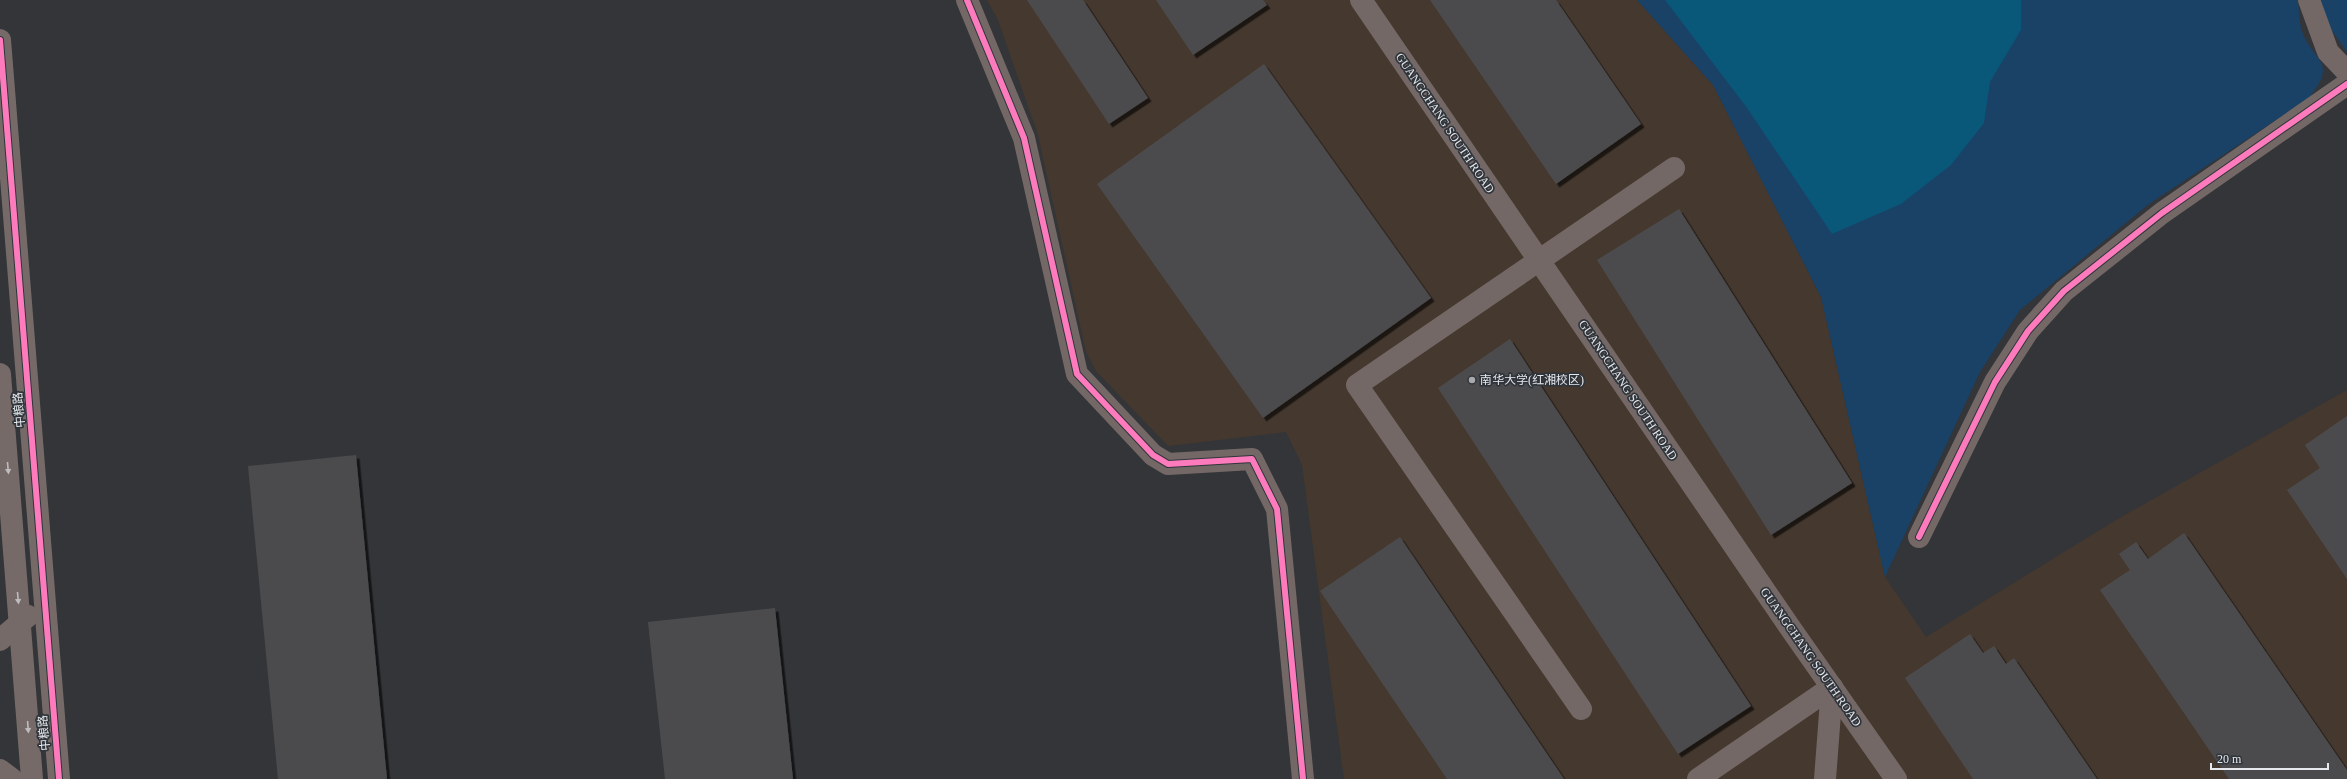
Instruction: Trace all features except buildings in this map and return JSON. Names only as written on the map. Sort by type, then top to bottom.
[{"type":"street","points":[[967,0],[1024,138],[1077,374],[1153,455],[1168,464],[1252,459],[1277,509],[1303,779]]},
{"type":"street","name":"GUANGCHANG SOUTH ROAD","points":[[1362,0],[1896,779]]},
{"type":"street","points":[[2309,0],[2328,52],[2347,72]]},
{"type":"street","name":"中粮路","points":[[0,40],[59,779]]},
{"type":"street","points":[[1919,537],[1995,382],[2028,331],[2064,291],[2162,213],[2347,84]]},
{"type":"street","points":[[1581,709],[1357,385],[1674,168]]},
{"type":"street","name":"中粮路","points":[[0,374],[32,779]]},
{"type":"street","points":[[0,640],[45,600]]},
{"type":"street","points":[[1698,779],[1832,687]]},
{"type":"street","points":[[1825,779],[1832,687]]},
{"type":"street","points":[[0,770],[12,779]]},
{"type":"shaded area","name":"南华大学(红湘校区)","points":[[987,0],[1637,0],[1713,85],[1821,297],[1885,577],[1926,637],[2116,520],[2347,390],[2347,779],[1344,779],[1302,465],[1286,432],[1168,446],[1096,371],[1086,352],[1038,135],[998,20]]},
{"type":"shaded area","points":[[1637,0],[2298,0],[2303,34],[2308,44],[2318,57],[2323,69],[2318,86],[2309,98],[2149,204],[2020,310],[1980,372],[1885,577],[1821,297],[1713,85]]},
{"type":"shaded area","points":[[1665,0],[2021,0],[2021,30],[1990,82],[1984,123],[1951,165],[1901,204],[1832,234],[1747,108]]},
{"type":"shaded area","points":[[2320,0],[2347,0],[2347,52],[2330,28]]},
{"type":"cycle path","points":[[967,0],[1024,138],[1077,374],[1153,455],[1168,464],[1252,459],[1277,509],[1303,779]]},
{"type":"cycle path","points":[[0,40],[59,779]]},
{"type":"cycle path","points":[[1919,537],[1995,382],[2028,331],[2064,291],[2162,213],[2347,84]]},
{"type":"place","name":"南华大学(红湘校区)","points":[[1472,380]]}]
